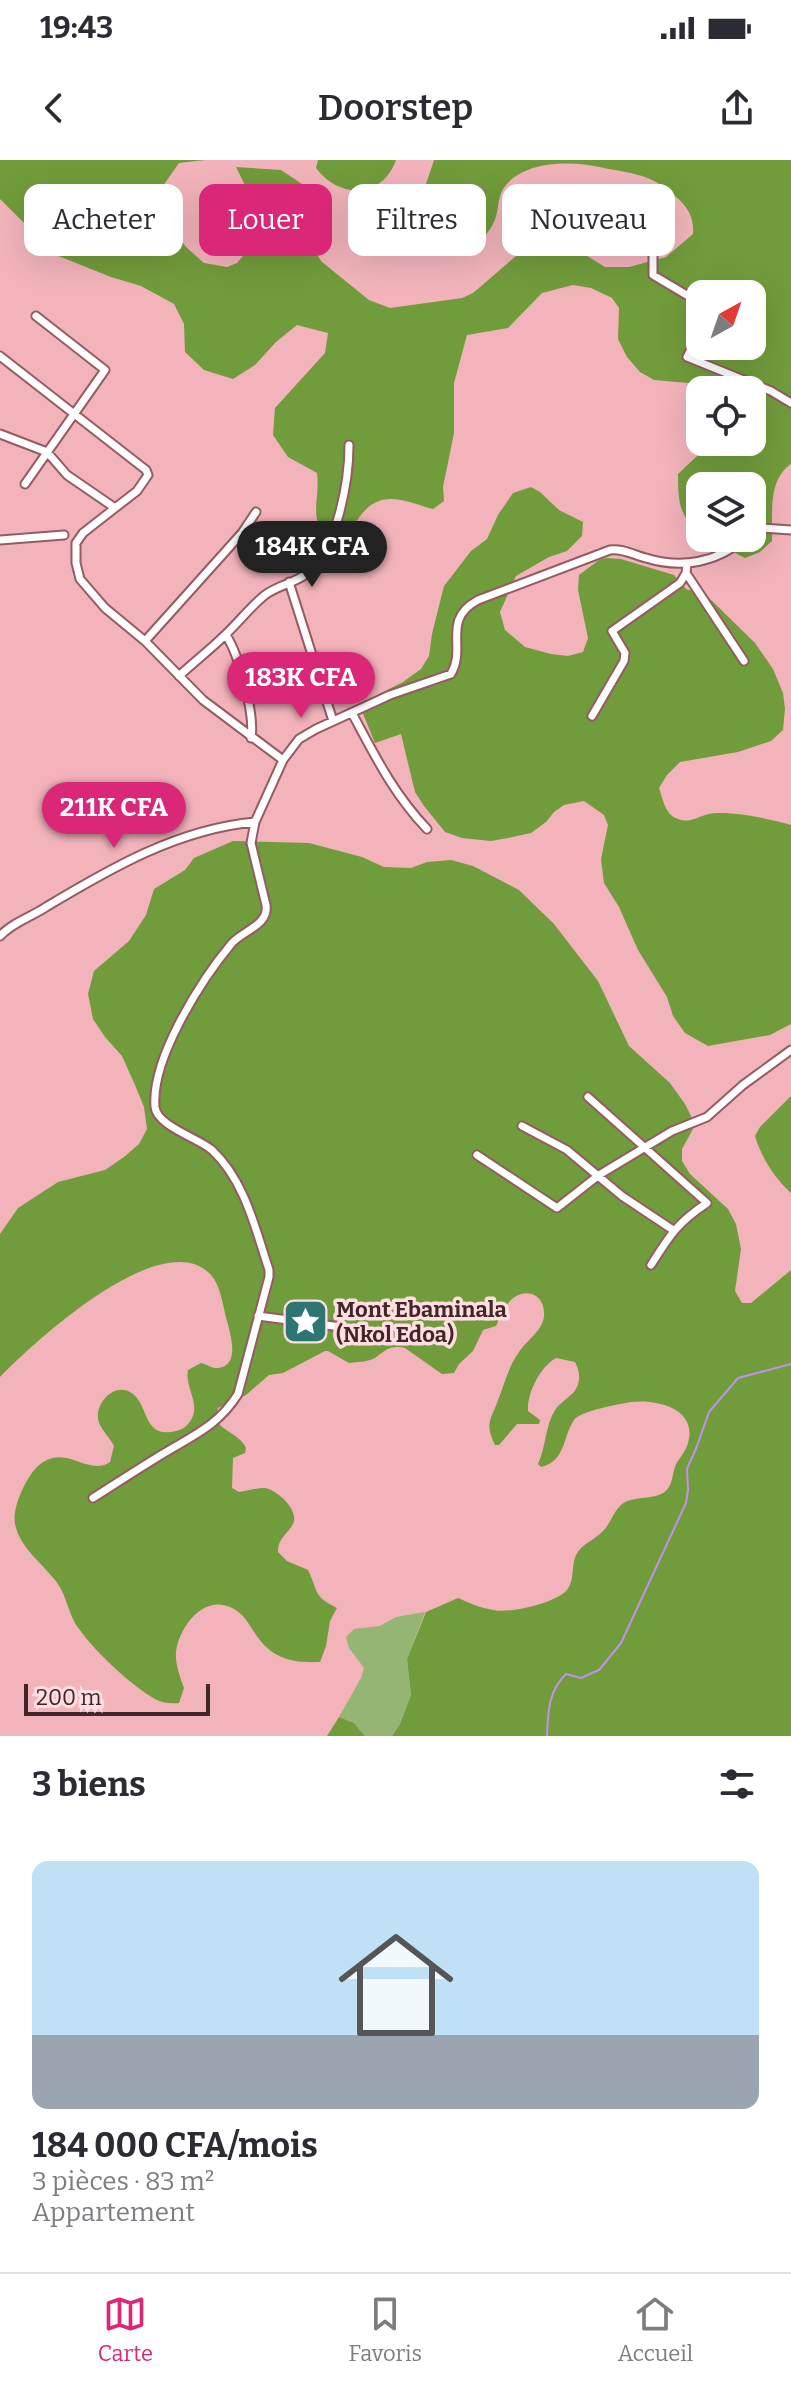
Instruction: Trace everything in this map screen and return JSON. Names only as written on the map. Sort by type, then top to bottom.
[{"type":"street","points":[[653,256],[653,275],[686,295]]},
{"type":"street","points":[[25,484],[105,370],[36,316]]},
{"type":"street","points":[[0,356],[146,470],[148,475],[137,491],[83,533],[76,543],[80,579],[105,608],[145,641],[203,700],[283,760]]},
{"type":"street","points":[[694,360],[771,391],[791,403]]},
{"type":"street","points":[[0,434],[47,452],[67,475],[115,508]]},
{"type":"street","points":[[179,676],[268,593],[312,569],[331,537],[343,502],[349,445]]},
{"type":"street","points":[[145,641],[242,533],[256,512]]},
{"type":"street","points":[[766,528],[791,530]]},
{"type":"street","points":[[0,540],[64,535]]},
{"type":"street","points":[[93,1498],[200,1434],[230,1406],[238,1394],[269,1277],[238,1182],[228,1166],[198,1140],[180,1132],[159,1116],[155,1108],[157,1083],[183,1015],[219,958],[236,939],[265,919],[267,912],[251,843],[255,822],[283,760],[299,739],[333,721],[390,695],[451,674],[457,659],[456,622],[462,612],[478,600],[615,549],[687,569],[724,552]]},
{"type":"street","points":[[687,569],[744,661]]},
{"type":"street","points":[[592,716],[624,661],[625,653],[612,631],[680,583],[687,569]]},
{"type":"street","points":[[289,582],[333,721]]},
{"type":"street","points":[[226,635],[241,667],[252,726],[251,738]]},
{"type":"street","points":[[352,713],[391,786],[427,829]]},
{"type":"street","points":[[0,936],[9,927],[33,916],[113,867],[197,833],[255,822]]},
{"type":"street","points":[[477,1155],[557,1208],[599,1175],[672,1131],[707,1117],[743,1085],[791,1050]]},
{"type":"street","points":[[588,1097],[707,1203],[684,1218],[673,1230],[651,1265]]},
{"type":"street","points":[[522,1126],[567,1150],[622,1196],[673,1230]]},
{"type":"street","points":[[258,1316],[341,1327]]},
{"type":"green space","points":[[0,160],[205,160],[179,163],[165,184],[24,184],[24,223],[0,199]]},
{"type":"green space","points":[[318,160],[396,160],[381,182],[348,184],[348,189],[325,178],[316,168]]},
{"type":"green space","points":[[434,160],[791,160],[791,464],[783,471],[775,489],[772,541],[766,546],[766,472],[686,472],[686,518],[679,500],[678,474],[697,456],[766,456],[766,376],[686,376],[686,383],[654,380],[640,372],[627,357],[618,339],[619,308],[612,298],[591,288],[573,285],[542,293],[508,328],[467,335],[454,383],[454,433],[443,487],[444,501],[433,509],[395,499],[377,502],[369,507],[346,536],[321,532],[316,510],[317,473],[288,457],[273,435],[275,408],[325,353],[328,333],[297,325],[255,365],[233,379],[204,370],[185,352],[184,324],[174,304],[141,286],[58,256],[183,256],[183,243],[204,263],[227,267],[237,263],[243,256],[318,256],[369,300],[390,308],[462,298],[473,293],[516,256],[587,256],[605,267],[629,267],[675,256],[675,249],[693,234],[693,226],[689,211],[675,196],[675,184],[659,184],[634,174],[591,165],[563,163],[522,172],[507,184],[502,184],[496,215],[486,233],[486,184],[426,184]]},
{"type":"green space","points":[[236,167],[281,170],[302,184],[244,184]]},
{"type":"green space","points":[[531,487],[559,510],[583,522],[582,536],[567,551],[549,557],[516,576],[500,612],[505,630],[525,647],[568,656],[583,652],[588,638],[578,590],[579,575],[599,560],[621,559],[674,575],[686,589],[706,595],[755,643],[773,669],[783,693],[783,730],[771,741],[738,752],[680,762],[659,788],[667,810],[682,820],[728,813],[791,825],[791,1024],[770,1035],[708,1046],[685,1033],[673,1016],[667,997],[638,950],[619,907],[604,883],[601,859],[608,825],[604,815],[584,801],[564,805],[531,833],[491,841],[462,838],[445,832],[415,792],[401,734],[375,743],[359,704],[403,682],[421,669],[429,656],[444,586],[471,551],[487,539],[513,493]]},
{"type":"green space","points":[[733,552],[760,552],[745,558]]},
{"type":"green space","points":[[233,841],[309,843],[362,857],[384,867],[411,868],[427,862],[451,860],[473,866],[519,890],[554,924],[598,981],[629,1046],[670,1083],[685,1104],[693,1120],[693,1129],[682,1149],[682,1161],[690,1174],[728,1209],[736,1224],[741,1249],[735,1291],[742,1303],[751,1303],[791,1270],[791,1736],[392,1736],[411,1695],[407,1659],[426,1612],[458,1598],[500,1611],[532,1606],[561,1595],[569,1586],[579,1551],[603,1531],[625,1502],[665,1492],[688,1443],[687,1421],[673,1408],[652,1402],[631,1402],[600,1408],[578,1417],[555,1460],[541,1467],[538,1464],[552,1416],[575,1390],[579,1380],[575,1362],[556,1358],[540,1374],[530,1396],[528,1411],[540,1420],[539,1424],[517,1424],[499,1445],[495,1445],[489,1424],[491,1416],[512,1364],[544,1317],[539,1299],[530,1294],[518,1295],[509,1302],[496,1326],[483,1330],[473,1351],[454,1373],[442,1374],[400,1347],[372,1359],[349,1363],[325,1351],[283,1373],[269,1375],[246,1395],[218,1408],[215,1418],[218,1423],[240,1439],[246,1448],[245,1453],[233,1458],[232,1488],[239,1492],[269,1489],[286,1502],[294,1519],[278,1552],[287,1561],[308,1570],[320,1597],[337,1608],[330,1621],[320,1662],[294,1661],[279,1656],[265,1646],[240,1613],[220,1604],[211,1605],[194,1616],[178,1642],[176,1661],[184,1688],[179,1703],[158,1700],[123,1675],[90,1643],[75,1623],[58,1584],[22,1541],[15,1524],[15,1510],[36,1468],[56,1458],[92,1466],[110,1462],[114,1446],[98,1418],[105,1398],[116,1391],[130,1392],[155,1429],[162,1432],[178,1430],[188,1424],[194,1411],[188,1370],[201,1363],[216,1368],[230,1362],[232,1341],[221,1297],[211,1275],[190,1263],[163,1264],[132,1275],[100,1293],[41,1339],[0,1377],[0,1234],[18,1208],[58,1182],[105,1170],[139,1144],[147,1129],[144,1107],[122,1056],[93,1019],[88,994],[94,971],[129,941],[146,915],[154,889],[185,870],[194,858]]},
{"type":"green space","points":[[791,1096],[791,1193],[769,1167],[755,1136]]},
{"type":"green space","points":[[425,1612],[407,1659],[411,1695],[400,1724],[392,1736],[365,1736],[354,1723],[339,1717],[364,1668],[349,1648],[346,1637],[354,1629],[380,1626],[396,1617]]},
{"type":"green space","points":[[339,1717],[354,1723],[365,1736],[327,1736]]},
{"type":"waterway","points":[[547,1736],[550,1703],[560,1681],[566,1674],[581,1678],[599,1670],[621,1643],[686,1503],[687,1469],[709,1412],[738,1378],[791,1364]]},
{"type":"place","name":"Mont Ebaminala (Nkol Edoa)","points":[[305,1322]]}]
